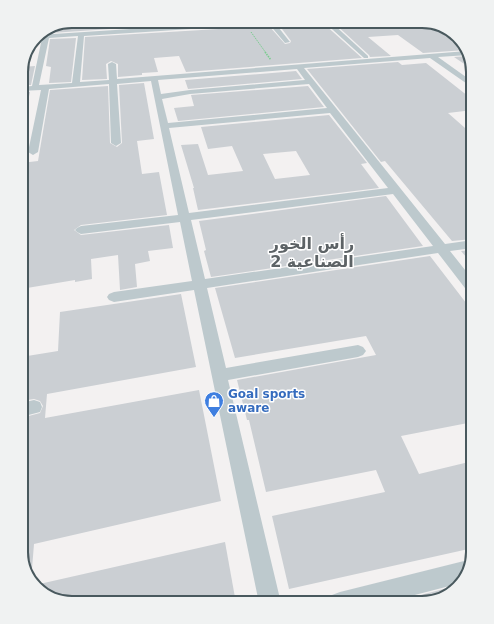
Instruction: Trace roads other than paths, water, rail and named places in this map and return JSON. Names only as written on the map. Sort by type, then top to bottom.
[{"type":"street","points":[[35,88],[46,37],[162,28]]},
{"type":"street","points":[[276,28],[287,42]]},
{"type":"street","points":[[334,28],[366,57]]},
{"type":"street","points":[[76,85],[81,34]]},
{"type":"street","points":[[28,88],[462,54]]},
{"type":"street","points":[[432,56],[466,81]]},
{"type":"street","points":[[112,64],[116,143]]},
{"type":"street","points":[[299,67],[466,280]]},
{"type":"street","points":[[154,79],[268,596]]},
{"type":"street","points":[[193,82],[196,91]]},
{"type":"street","points":[[158,97],[196,91],[311,82]]},
{"type":"street","points":[[33,152],[45,88]]},
{"type":"street","points":[[164,126],[333,110]]},
{"type":"street","points":[[81,230],[396,190]]},
{"type":"street","points":[[114,297],[466,245]]},
{"type":"street","points":[[219,375],[358,351]]},
{"type":"street","points":[[368,596],[461,573]]},
{"type":"place","name":"Goal sports aware","points":[[214,418]]},
{"type":"district","name":"رأس الخور الصناعية 2","points":[[312,252]]}]
